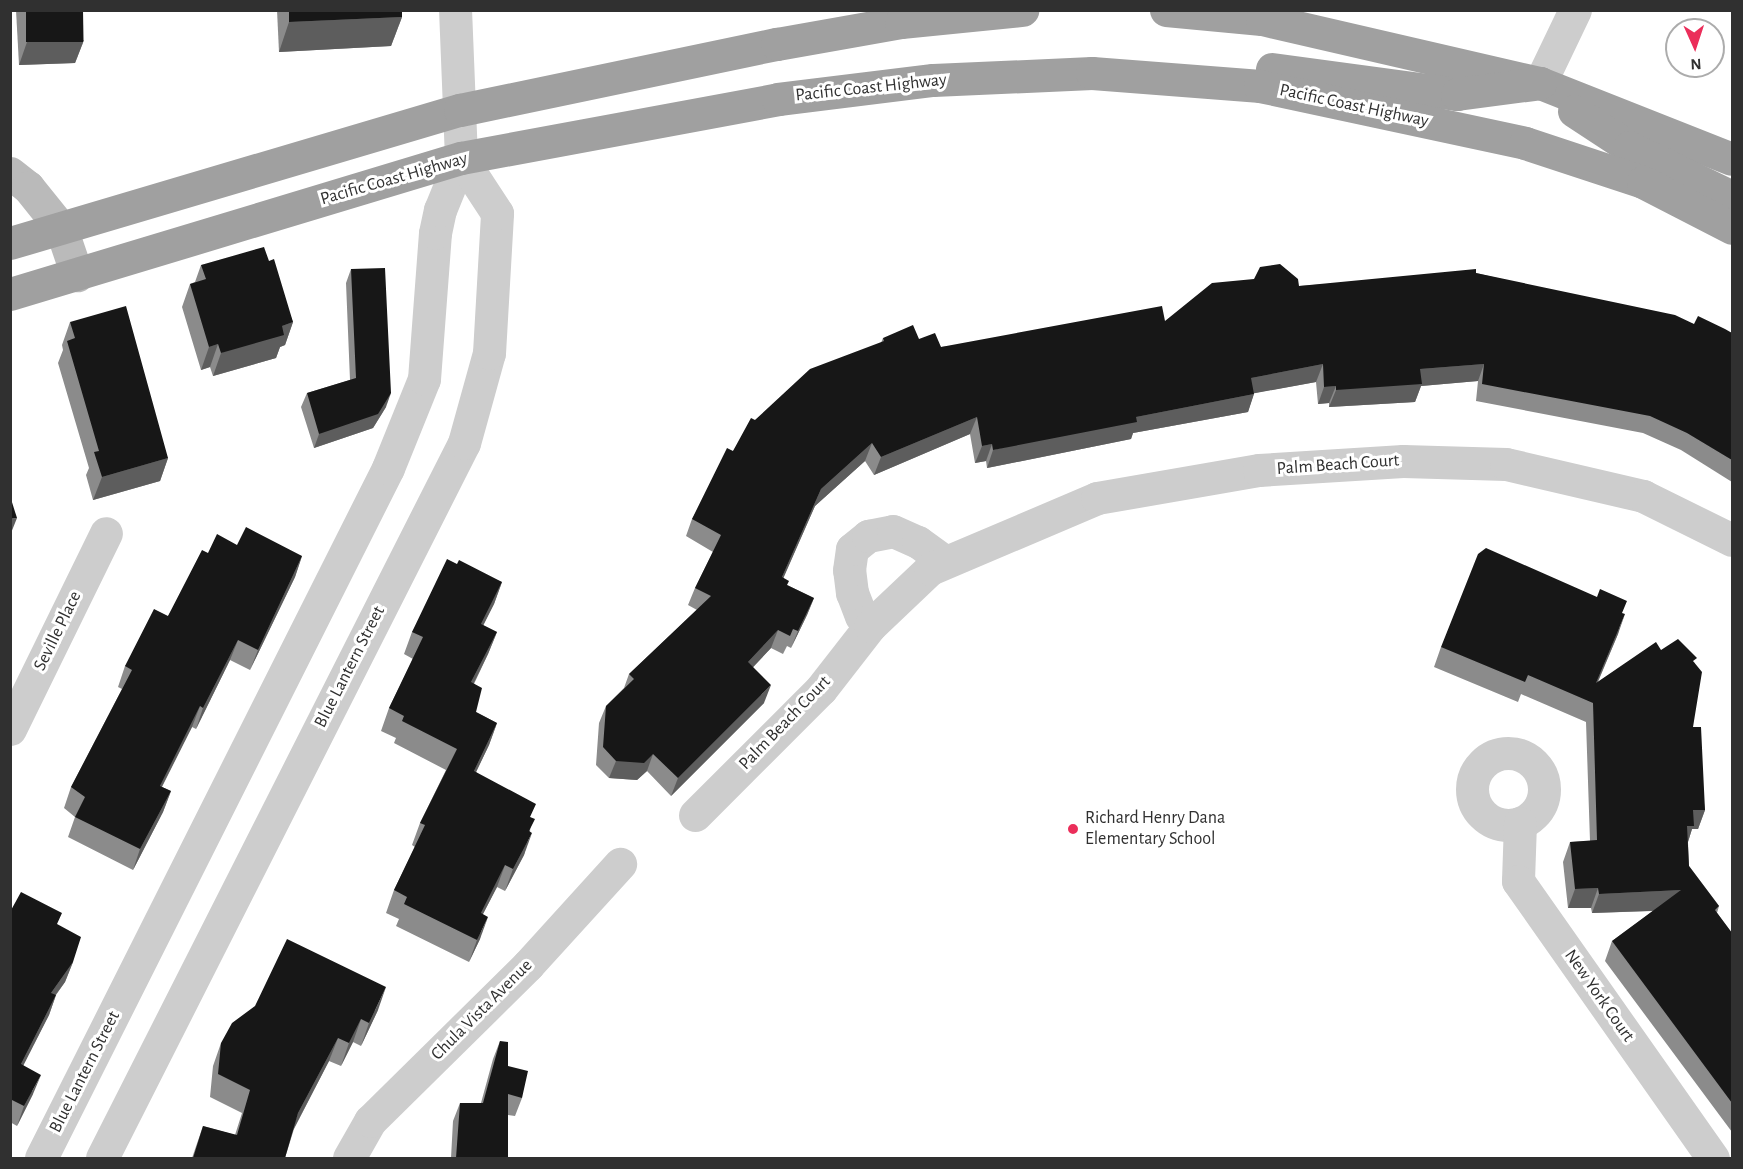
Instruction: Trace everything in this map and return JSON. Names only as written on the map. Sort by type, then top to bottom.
[{"type":"highway","points":[[10,243],[460,111],[777,44],[901,22],[1022,10]]},
{"type":"highway","points":[[1166,10],[1262,19],[1540,83],[1732,159]]},
{"type":"highway","points":[[933,80],[1054,61],[1135,57],[1311,73],[1428,93],[1490,92],[1540,83],[1580,116],[1629,147],[1732,197]]},
{"type":"highway","name":"Pacific Coast Highway","points":[[10,294],[462,158],[778,99],[933,80],[1092,73],[1260,86],[1525,143],[1642,182],[1732,228]]},
{"type":"main road","points":[[10,172],[28,187],[61,228],[77,275]]},
{"type":"street","name":"Blue Lantern Street","points":[[41,1158],[388,468],[424,379],[435,232],[440,210],[462,158],[455,10]]},
{"type":"street","points":[[1540,83],[1575,10]]},
{"type":"street","name":"Blue Lantern Street","points":[[102,1158],[464,443],[489,353],[498,213],[462,158]]},
{"type":"street","name":"Palm Beach Court","points":[[694,815],[821,689],[870,626],[930,569],[944,561],[1097,498],[1259,470],[1403,460],[1506,464],[1643,496],[1732,540]]},
{"type":"street","points":[[870,626],[861,616],[852,593],[849,570],[852,549],[868,536],[893,531],[918,542],[944,561]]},
{"type":"street","name":"Seville Place","points":[[10,729],[106,533]]},
{"type":"street","name":"New York Court","points":[[1520,823],[1518,881],[1713,1158]]},
{"type":"street","name":"Chula Vista Avenue","points":[[349,1158],[370,1121],[528,965],[621,864]]},
{"type":"building","points":[[26,10],[83,10],[83,42],[26,42]]},
{"type":"building","points":[[289,10],[402,10],[402,17],[289,22]]},
{"type":"building","points":[[264,247],[269,261],[274,259],[293,322],[282,326],[284,335],[221,353],[218,344],[209,347],[190,284],[206,279],[201,265]]},
{"type":"building","points":[[1280,264],[1298,279],[1299,286],[1476,269],[1476,273],[1675,315],[1694,324],[1698,316],[1732,333],[1732,460],[1687,433],[1650,416],[1482,384],[1484,364],[1420,369],[1422,384],[1336,390],[1336,386],[1324,387],[1323,364],[1251,378],[1254,394],[1136,417],[1137,422],[993,450],[992,444],[982,446],[977,417],[881,457],[872,443],[821,489],[782,577],[789,581],[787,585],[814,598],[798,631],[793,629],[790,636],[778,630],[748,662],[771,685],[678,778],[653,754],[644,763],[616,761],[603,747],[606,706],[634,679],[629,674],[711,596],[695,588],[721,535],[692,519],[727,448],[733,451],[751,418],[755,420],[810,369],[884,341],[883,338],[913,325],[919,339],[935,333],[941,347],[1162,306],[1165,321],[1212,283],[1254,279],[1260,267]]},
{"type":"building","points":[[385,268],[391,393],[378,414],[319,434],[307,393],[356,378],[351,269]]},
{"type":"building","points":[[126,306],[168,458],[102,477],[94,452],[99,451],[67,341],[75,338],[70,322]]},
{"type":"building","points":[[10,496],[17,518],[10,519]]},
{"type":"building","points":[[246,527],[302,556],[258,650],[238,640],[203,708],[200,706],[160,786],[171,791],[140,849],[75,817],[85,797],[71,787],[132,670],[125,666],[154,609],[168,616],[202,550],[208,553],[217,534],[237,545]]},
{"type":"building","points":[[1486,548],[1597,597],[1600,589],[1627,601],[1622,613],[1625,614],[1596,683],[1656,642],[1661,650],[1678,639],[1697,658],[1693,661],[1702,672],[1693,727],[1701,727],[1705,810],[1693,810],[1694,826],[1687,826],[1689,866],[1719,906],[1715,910],[1732,933],[1732,1103],[1612,941],[1681,890],[1599,894],[1598,888],[1575,889],[1570,842],[1597,840],[1593,703],[1528,675],[1525,682],[1441,647],[1478,554]]},
{"type":"building","points":[[447,559],[457,564],[459,560],[502,582],[481,624],[497,632],[471,682],[482,688],[476,712],[497,723],[474,771],[536,804],[530,817],[535,819],[529,831],[532,833],[513,869],[505,865],[481,913],[488,917],[477,940],[404,904],[407,897],[394,890],[425,825],[420,823],[457,749],[402,721],[404,716],[389,708],[423,637],[412,632]]},
{"type":"building","points":[[21,892],[62,913],[57,924],[81,937],[73,962],[51,993],[56,995],[21,1064],[41,1075],[24,1106],[10,1099],[10,912]]},
{"type":"building","points":[[287,939],[386,987],[369,1023],[361,1019],[349,1043],[338,1038],[298,1113],[285,1158],[193,1158],[203,1126],[237,1135],[250,1090],[218,1074],[221,1043],[232,1023],[255,1006]]},
{"type":"building","points":[[500,1041],[508,1042],[508,1066],[528,1071],[522,1098],[508,1094],[508,1158],[456,1158],[460,1103],[483,1103]]},
{"type":"place","name":"Richard Henry Dana Elementary School","points":[[1073,829]]}]
